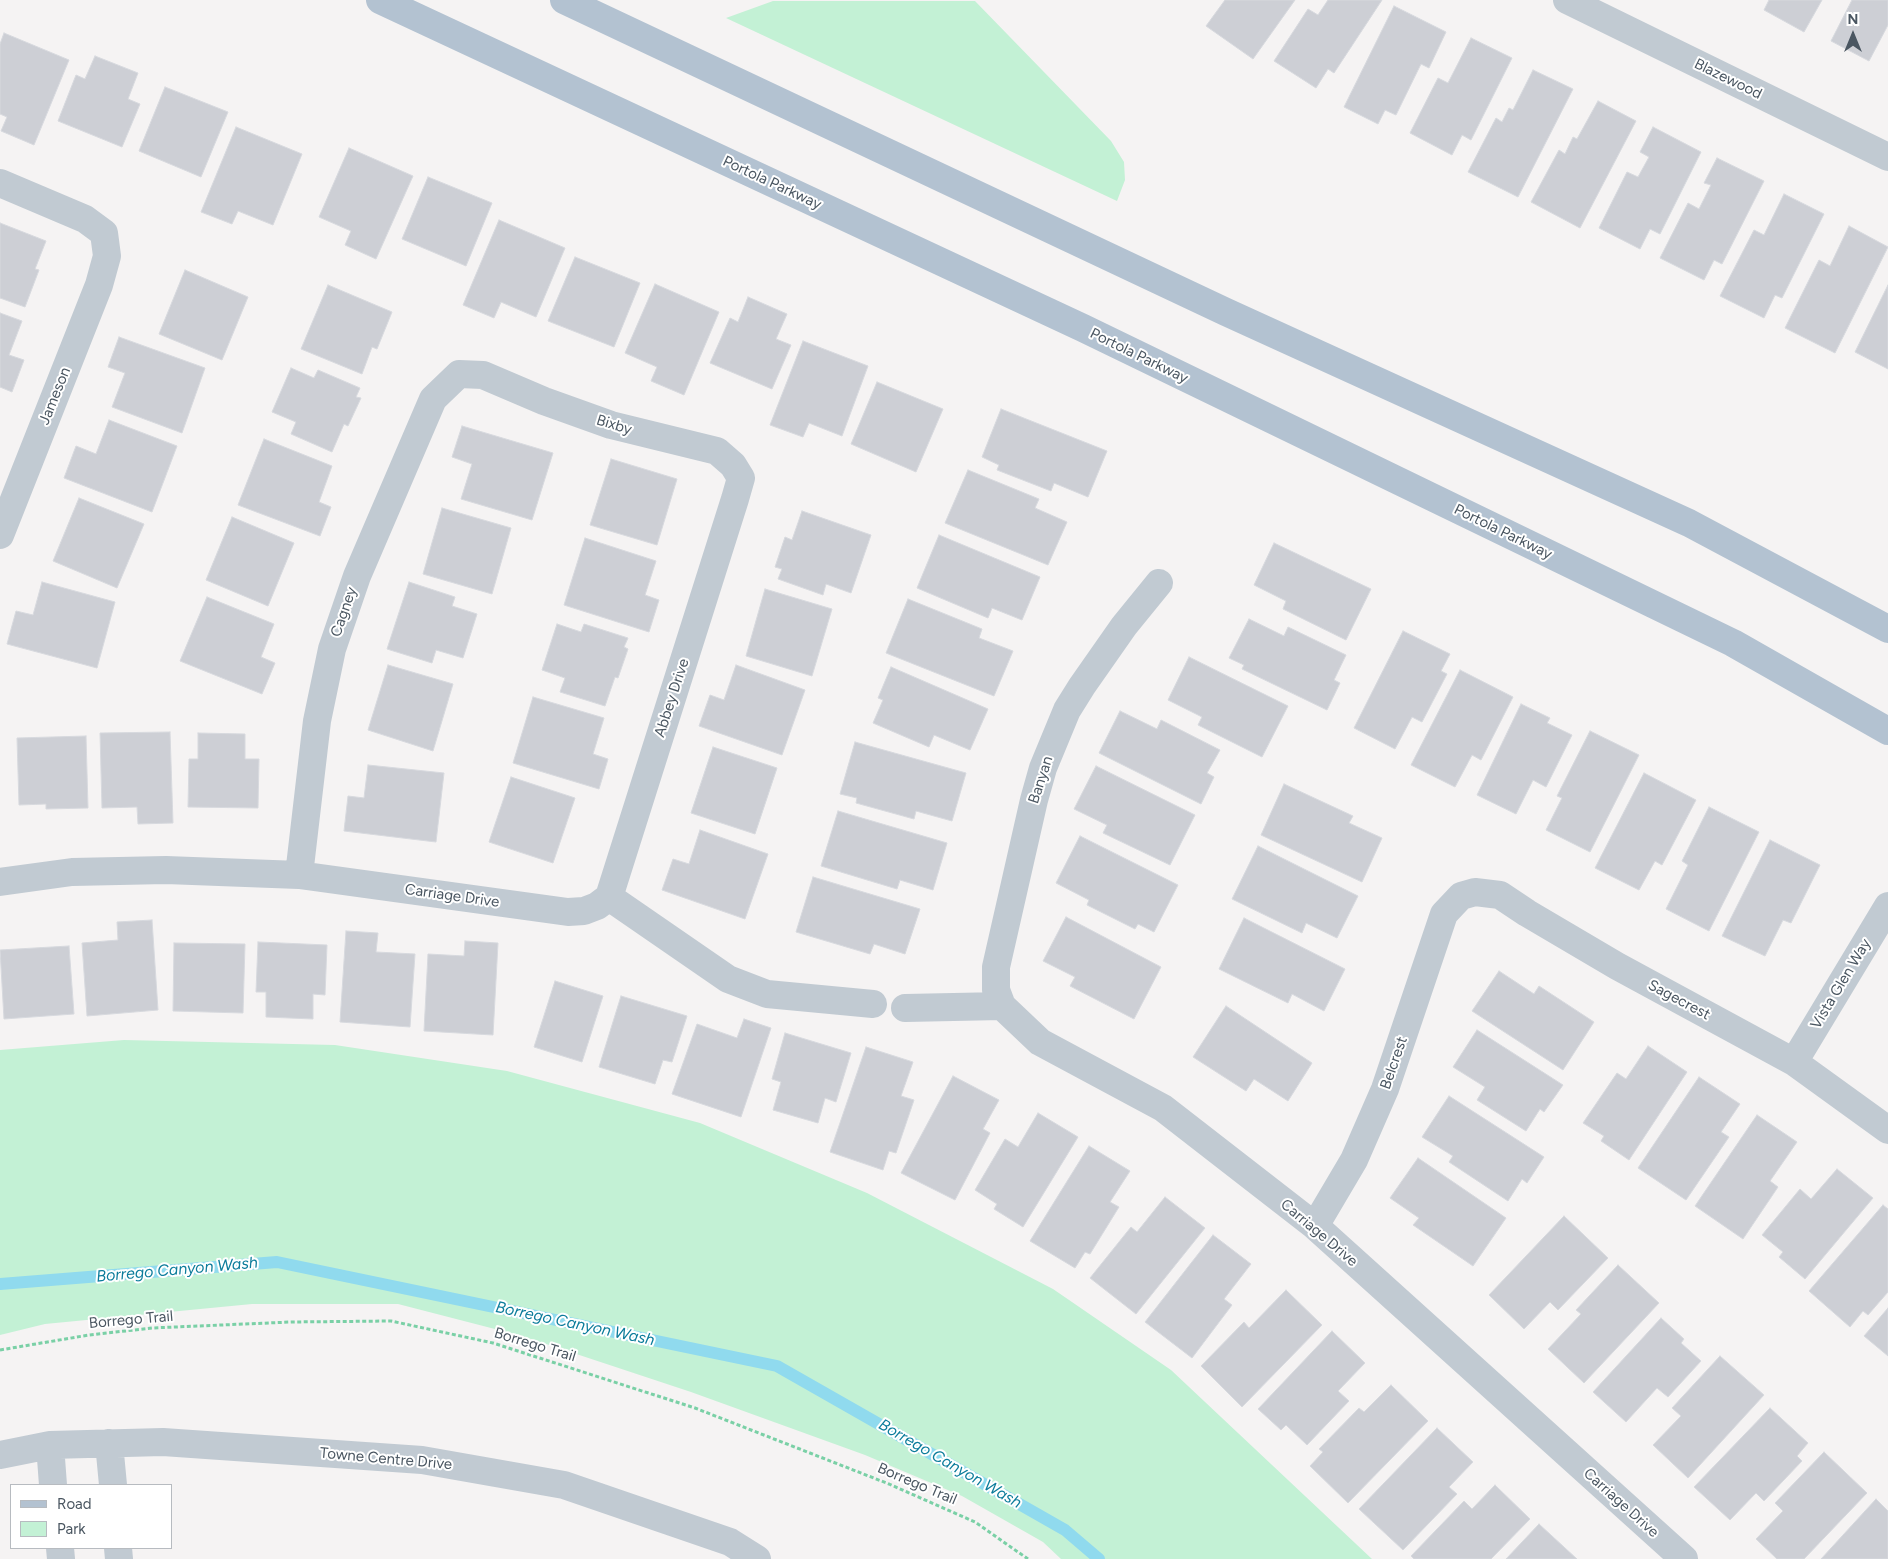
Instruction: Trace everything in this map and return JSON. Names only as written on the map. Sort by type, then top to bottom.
[{"type":"main road","name":"Portola Parkway","points":[[380,0],[1092,333],[1715,634],[1888,731]]},
{"type":"main road","points":[[564,0],[1226,312],[1689,523],[1888,628]]},
{"type":"street","name":"Blazewood","points":[[1567,0],[1888,157]]},
{"type":"street","name":"Jameson","points":[[0,183],[85,219],[104,233],[107,256],[99,285],[0,536]]},
{"type":"street","name":"Bixby","points":[[459,374],[483,375],[544,401],[611,425],[717,451],[733,465],[741,478],[736,499]]},
{"type":"street","name":"Cagney","points":[[299,875],[317,721],[332,648],[357,576],[433,399],[459,374]]},
{"type":"street","name":"Abbey Drive","points":[[609,897],[736,499]]},
{"type":"street","name":"Banyan","points":[[1002,1006],[996,990],[996,967],[1043,768],[1067,710],[1082,686],[1124,626],[1159,583]]},
{"type":"street","name":"Carriage Drive","points":[[0,882],[72,872],[166,870],[299,875],[568,912],[584,911],[597,906],[609,897]]},
{"type":"street","name":"Sagecrest","points":[[1462,896],[1475,892],[1500,895],[1617,966],[1794,1062],[1888,1130]]},
{"type":"street","name":"Belcrest","points":[[1315,1226],[1354,1160],[1385,1090],[1444,914],[1462,896]]},
{"type":"street","points":[[609,897],[728,979],[767,994],[873,1004]]},
{"type":"street","name":"Vista Glen Way","points":[[1794,1062],[1888,906]]},
{"type":"street","name":"Carriage Drive","points":[[1002,1006],[1040,1042],[1163,1108],[1315,1226],[1684,1559]]},
{"type":"street","points":[[905,1008],[1002,1006]]},
{"type":"street","name":"Towne Centre Drive","points":[[0,1455],[50,1445],[163,1442],[422,1460],[564,1484],[730,1542],[758,1559]]},
{"type":"street","points":[[109,1443],[112,1484]]},
{"type":"street","points":[[50,1445],[54,1484]]},
{"type":"path","name":"Borrego Trail","points":[[0,1350],[88,1335],[152,1328],[291,1322],[391,1321],[493,1343],[695,1408],[889,1484],[975,1522],[1028,1559]]},
{"type":"green space","points":[[773,1],[975,1],[1111,141],[1124,162],[1125,180],[1117,201],[726,18]]},
{"type":"green space","points":[[124,1040],[335,1045],[507,1071],[700,1123],[867,1193],[1053,1289],[1171,1370],[1372,1559],[1061,1559],[1043,1542],[962,1496],[865,1455],[691,1392],[522,1336],[398,1304],[252,1304],[45,1324],[0,1335],[0,1050]]},
{"type":"building","points":[[1225,0],[1295,0],[1253,59],[1206,26]]},
{"type":"building","points":[[1328,0],[1382,0],[1334,73],[1328,69],[1316,88],[1274,61],[1308,9],[1318,15]]},
{"type":"building","points":[[1769,0],[1822,0],[1804,32],[1764,10]]},
{"type":"building","points":[[1852,0],[1888,0],[1888,25],[1869,61],[1831,41]]},
{"type":"building","points":[[1394,6],[1446,32],[1429,68],[1421,64],[1396,115],[1385,110],[1378,124],[1344,107]]},
{"type":"building","points":[[4,33],[69,60],[34,145],[1,131],[7,117],[0,114],[0,44]]},
{"type":"building","points":[[1471,38],[1512,58],[1471,140],[1462,135],[1452,155],[1410,133],[1438,78],[1448,83]]},
{"type":"building","points":[[95,56],[138,73],[128,99],[140,104],[122,147],[58,121],[76,75],[85,79]]},
{"type":"building","points":[[1533,70],[1573,89],[1518,197],[1468,172],[1496,118],[1502,122],[1509,108],[1513,110]]},
{"type":"building","points":[[165,87],[228,112],[201,177],[139,151]]},
{"type":"building","points":[[1598,101],[1636,121],[1580,228],[1531,202],[1559,150],[1565,154],[1573,137],[1577,139]]},
{"type":"building","points":[[236,127],[302,154],[273,225],[238,211],[232,224],[201,212]]},
{"type":"building","points":[[1653,127],[1701,152],[1660,234],[1650,229],[1640,249],[1599,228],[1627,172],[1638,177],[1649,157],[1640,152]]},
{"type":"building","points":[[349,148],[413,176],[376,259],[345,245],[351,231],[319,217]]},
{"type":"building","points":[[1717,158],[1764,181],[1722,264],[1714,260],[1704,280],[1660,258],[1688,203],[1699,209],[1711,185],[1704,183]]},
{"type":"building","points":[[428,177],[492,203],[466,266],[402,239]]},
{"type":"building","points":[[1784,194],[1824,214],[1782,298],[1775,295],[1764,318],[1720,296],[1754,230],[1764,235]]},
{"type":"building","points":[[499,220],[565,248],[536,317],[501,302],[494,318],[463,305]]},
{"type":"building","points":[[0,223],[46,241],[35,269],[39,270],[25,307],[0,298]]},
{"type":"building","points":[[1849,226],[1888,247],[1835,353],[1785,328],[1819,260],[1830,266]]},
{"type":"building","points":[[575,257],[640,283],[614,347],[548,321]]},
{"type":"building","points":[[185,270],[248,297],[222,360],[159,334]]},
{"type":"building","points":[[655,284],[719,312],[684,395],[651,381],[657,367],[625,353]]},
{"type":"building","points":[[328,285],[392,312],[377,349],[372,347],[362,374],[301,349]]},
{"type":"building","points":[[1888,285],[1888,369],[1855,352]]},
{"type":"building","points":[[748,297],[787,314],[776,339],[791,345],[772,389],[710,363],[730,318],[738,322]]},
{"type":"building","points":[[0,313],[22,321],[9,355],[24,360],[12,392],[0,387]]},
{"type":"building","points":[[119,337],[205,368],[182,433],[112,407],[125,373],[108,367]]},
{"type":"building","points":[[803,341],[868,366],[842,436],[809,423],[803,437],[770,425]]},
{"type":"building","points":[[291,368],[314,378],[318,370],[360,388],[356,397],[361,398],[348,426],[344,424],[332,452],[291,434],[296,422],[272,412]]},
{"type":"building","points":[[877,382],[943,409],[916,472],[851,444]]},
{"type":"building","points":[[1001,409],[1107,451],[1088,497],[1054,483],[1051,491],[997,470],[999,465],[982,457]]},
{"type":"building","points":[[109,420],[177,446],[152,512],[64,478],[76,446],[96,454]]},
{"type":"building","points":[[462,426],[553,453],[532,520],[461,499],[472,464],[452,457]]},
{"type":"building","points":[[264,439],[332,466],[319,502],[331,507],[320,536],[238,505]]},
{"type":"building","points":[[611,459],[677,479],[657,545],[590,525]]},
{"type":"building","points":[[968,470],[1039,499],[1035,508],[1067,522],[1048,565],[945,523]]},
{"type":"building","points":[[79,498],[144,524],[117,588],[53,561]]},
{"type":"building","points":[[442,508],[511,528],[492,594],[423,574]]},
{"type":"building","points":[[802,511],[871,535],[851,593],[826,584],[823,595],[778,579],[782,569],[775,567],[785,537],[792,540]]},
{"type":"building","points":[[232,517],[294,543],[268,606],[206,580]]},
{"type":"building","points":[[939,535],[1040,577],[1022,620],[992,608],[988,618],[917,588]]},
{"type":"building","points":[[585,538],[656,561],[645,595],[659,600],[649,632],[564,605]]},
{"type":"building","points":[[1274,543],[1371,589],[1346,640],[1283,609],[1286,601],[1254,585]]},
{"type":"building","points":[[42,582],[115,602],[97,668],[7,644],[16,611],[33,615]]},
{"type":"building","points":[[409,582],[455,597],[452,606],[477,614],[463,658],[436,650],[432,663],[387,649]]},
{"type":"building","points":[[765,589],[832,609],[812,676],[746,656]]},
{"type":"building","points":[[207,597],[274,624],[261,657],[275,663],[262,694],[180,661]]},
{"type":"building","points":[[908,599],[982,629],[979,638],[1013,651],[994,696],[886,653]]},
{"type":"building","points":[[1249,619],[1284,636],[1288,627],[1346,655],[1334,680],[1340,683],[1327,710],[1242,669],[1244,665],[1229,658]]},
{"type":"building","points":[[557,624],[581,632],[584,624],[628,638],[624,647],[628,649],[618,678],[615,677],[605,706],[560,692],[565,678],[542,670]]},
{"type":"building","points":[[1403,631],[1450,654],[1441,671],[1447,674],[1422,722],[1412,717],[1395,749],[1354,728]]},
{"type":"building","points":[[1189,657],[1288,706],[1262,757],[1198,725],[1202,717],[1168,700]]},
{"type":"building","points":[[388,665],[453,684],[433,751],[368,730]]},
{"type":"building","points":[[736,665],[805,690],[782,755],[699,726],[710,695],[724,700]]},
{"type":"building","points":[[891,667],[988,709],[970,750],[934,735],[929,747],[873,723],[883,700],[878,698]]},
{"type":"building","points":[[1460,670],[1513,697],[1481,760],[1472,755],[1455,787],[1411,765]]},
{"type":"building","points":[[533,697],[604,718],[593,754],[608,759],[599,789],[513,763]]},
{"type":"building","points":[[1521,704],[1550,718],[1547,723],[1572,735],[1546,787],[1533,780],[1516,814],[1477,795]]},
{"type":"building","points":[[1120,711],[1157,729],[1161,720],[1220,750],[1207,773],[1214,777],[1201,804],[1099,753]]},
{"type":"building","points":[[1590,731],[1639,755],[1590,852],[1546,830],[1562,798],[1557,796]]},
{"type":"building","points":[[170,732],[173,823],[138,824],[137,807],[102,808],[100,733]]},
{"type":"building","points":[[198,733],[245,734],[245,759],[259,759],[258,808],[188,807],[189,759],[198,759]]},
{"type":"building","points":[[86,736],[88,808],[46,809],[46,804],[19,805],[17,738]]},
{"type":"building","points":[[855,742],[966,773],[952,821],[916,811],[914,819],[856,803],[857,798],[840,794]]},
{"type":"building","points":[[713,747],[777,768],[755,834],[691,813]]},
{"type":"building","points":[[368,765],[444,773],[436,842],[344,831],[348,796],[364,798]]},
{"type":"building","points":[[1096,766],[1195,815],[1170,865],[1103,833],[1107,825],[1074,809]]},
{"type":"building","points":[[1644,773],[1696,800],[1662,865],[1655,861],[1639,890],[1595,868]]},
{"type":"building","points":[[511,777],[575,798],[553,863],[489,842]]},
{"type":"building","points":[[1284,784],[1353,816],[1349,823],[1382,838],[1362,882],[1261,835]]},
{"type":"building","points":[[1709,807],[1759,832],[1709,931],[1666,909],[1688,865],[1682,861]]},
{"type":"building","points":[[838,811],[947,843],[933,890],[900,880],[897,889],[821,866]]},
{"type":"building","points":[[700,830],[768,854],[745,919],[662,890],[673,859],[689,864]]},
{"type":"building","points":[[1080,836],[1178,885],[1154,932],[1138,924],[1135,929],[1087,905],[1089,900],[1056,883]]},
{"type":"building","points":[[1770,840],[1820,865],[1791,923],[1783,920],[1765,956],[1722,936]]},
{"type":"building","points":[[1258,846],[1358,896],[1337,938],[1306,923],[1302,933],[1232,899]]},
{"type":"building","points":[[813,877],[920,909],[905,954],[874,944],[870,954],[796,932]]},
{"type":"building","points":[[1066,917],[1161,967],[1134,1019],[1070,986],[1075,977],[1043,961]]},
{"type":"building","points":[[1244,918],[1345,969],[1324,1011],[1292,994],[1288,1003],[1219,969]]},
{"type":"building","points":[[152,920],[158,1010],[87,1016],[82,943],[118,940],[117,922]]},
{"type":"building","points":[[346,931],[378,933],[376,952],[415,954],[410,1027],[340,1022]]},
{"type":"building","points":[[465,941],[498,943],[493,1035],[424,1031],[428,954],[464,956]]},
{"type":"building","points":[[258,942],[327,945],[325,995],[313,994],[313,1019],[266,1017],[266,992],[256,992]]},
{"type":"building","points":[[174,943],[245,944],[243,1013],[173,1011]]},
{"type":"building","points":[[69,946],[74,1014],[4,1019],[0,950]]},
{"type":"building","points":[[1499,971],[1534,994],[1539,986],[1594,1022],[1563,1070],[1472,1011]]},
{"type":"building","points":[[555,981],[603,996],[582,1062],[534,1047]]},
{"type":"building","points":[[621,996],[687,1016],[672,1062],[663,1060],[655,1084],[599,1067]]},
{"type":"building","points":[[1226,1006],[1312,1063],[1288,1101],[1254,1079],[1246,1091],[1193,1057]]},
{"type":"building","points":[[744,1019],[771,1028],[741,1117],[672,1094],[697,1024],[737,1038]]},
{"type":"building","points":[[1477,1030],[1563,1085],[1544,1112],[1540,1109],[1526,1131],[1477,1100],[1485,1087],[1453,1067]]},
{"type":"building","points":[[785,1033],[851,1053],[836,1102],[825,1098],[818,1123],[773,1110],[781,1082],[772,1079]]},
{"type":"building","points":[[1648,1046],[1687,1072],[1629,1160],[1601,1141],[1604,1136],[1583,1123],[1617,1073],[1626,1079]]},
{"type":"building","points":[[866,1047],[913,1062],[901,1096],[914,1100],[896,1153],[889,1151],[883,1170],[830,1152]]},
{"type":"building","points":[[953,1076],[999,1100],[983,1129],[990,1133],[955,1200],[901,1173]]},
{"type":"building","points":[[1699,1077],[1740,1104],[1721,1132],[1729,1137],[1686,1200],[1638,1168]]},
{"type":"building","points":[[1449,1096],[1544,1157],[1527,1183],[1522,1179],[1508,1201],[1449,1162],[1453,1156],[1422,1137]]},
{"type":"building","points":[[1038,1113],[1078,1137],[1023,1227],[994,1209],[997,1204],[975,1190],[1005,1139],[1018,1147]]},
{"type":"building","points":[[1757,1115],[1797,1142],[1770,1181],[1778,1187],[1743,1239],[1695,1206]]},
{"type":"building","points":[[1089,1146],[1130,1171],[1110,1202],[1119,1207],[1090,1254],[1085,1252],[1075,1268],[1030,1241]]},
{"type":"building","points":[[1418,1158],[1506,1218],[1473,1266],[1413,1225],[1419,1218],[1390,1198]]},
{"type":"building","points":[[1837,1169],[1873,1198],[1805,1279],[1779,1257],[1783,1252],[1762,1235],[1800,1189],[1811,1199]]},
{"type":"building","points":[[1165,1197],[1205,1228],[1136,1314],[1090,1278],[1131,1227],[1137,1232]]},
{"type":"building","points":[[1883,1205],[1888,1209],[1888,1292],[1868,1315],[1863,1311],[1850,1327],[1809,1291]]},
{"type":"building","points":[[1564,1216],[1608,1258],[1558,1310],[1550,1302],[1524,1329],[1489,1295]]},
{"type":"building","points":[[1213,1235],[1251,1264],[1224,1299],[1232,1305],[1192,1358],[1145,1322]]},
{"type":"building","points":[[1618,1265],[1659,1303],[1584,1383],[1548,1349],[1581,1314],[1576,1310]]},
{"type":"building","points":[[1286,1290],[1322,1325],[1242,1407],[1201,1366],[1244,1322],[1249,1328]]},
{"type":"building","points":[[1888,1308],[1888,1356],[1864,1336]]},
{"type":"building","points":[[1661,1318],[1684,1339],[1681,1343],[1701,1361],[1668,1397],[1657,1388],[1626,1422],[1593,1392]]},
{"type":"building","points":[[1332,1331],[1365,1363],[1338,1391],[1349,1401],[1307,1445],[1286,1425],[1281,1430],[1258,1409]]},
{"type":"building","points":[[1720,1356],[1764,1395],[1688,1478],[1653,1445],[1681,1416],[1672,1408]]},
{"type":"building","points":[[1391,1385],[1428,1421],[1348,1503],[1310,1466],[1323,1452],[1319,1449],[1359,1408],[1364,1412]]},
{"type":"building","points":[[1770,1408],[1808,1443],[1797,1456],[1802,1461],[1764,1501],[1756,1493],[1730,1520],[1694,1487]]},
{"type":"building","points":[[1437,1428],[1473,1462],[1449,1487],[1457,1494],[1403,1550],[1359,1509]]},
{"type":"building","points":[[1824,1452],[1867,1493],[1804,1559],[1777,1559],[1756,1539],[1783,1511],[1775,1503]]},
{"type":"building","points":[[1495,1485],[1530,1519],[1491,1559],[1414,1559],[1411,1556],[1464,1501],[1472,1509]]},
{"type":"building","points":[[1876,1499],[1888,1511],[1888,1559],[1821,1559]]},
{"type":"building","points":[[1539,1524],[1577,1559],[1506,1559]]},
{"type":"waterway","name":"Borrego Canyon Wash","points":[[0,1284],[277,1262],[777,1366],[1065,1530],[1099,1559]]}]
